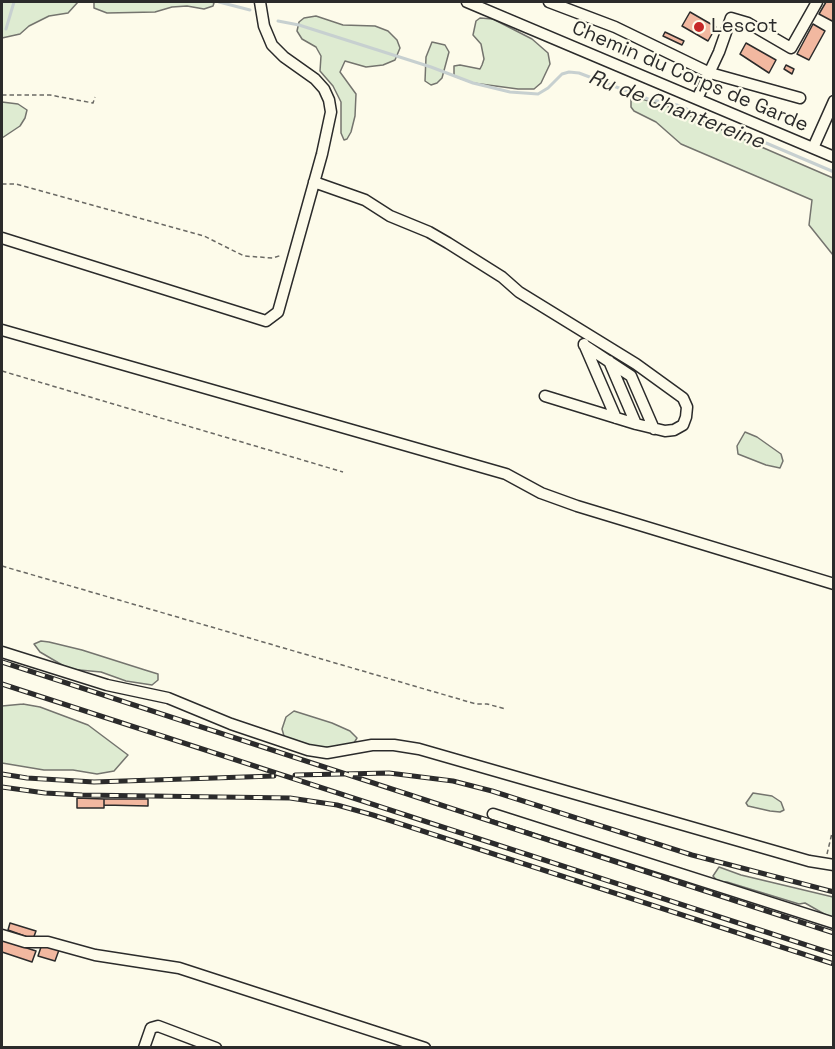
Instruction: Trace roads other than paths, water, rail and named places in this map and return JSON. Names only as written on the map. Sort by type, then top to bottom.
[{"type":"street","points":[[2,238],[266,321],[278,312],[331,112],[324,89],[315,79],[284,57],[272,45],[264,26],[260,2]]},
{"type":"street","points":[[549,2],[615,27],[710,73],[800,98]]},
{"type":"street","points":[[697,99],[710,73],[731,18],[748,23],[791,48],[817,2]]},
{"type":"street","name":"Chemin du Corps de Garde","points":[[474,3],[834,156]]},
{"type":"street","points":[[813,148],[834,101]]},
{"type":"street","points":[[314,182],[364,200],[390,216],[429,232],[502,277],[519,292],[618,351],[683,399],[687,407],[686,417],[682,425],[674,430],[654,429],[545,396]]},
{"type":"street","points":[[579,329],[616,418]]},
{"type":"street","points":[[2,330],[506,474],[541,493],[577,506],[834,584]]},
{"type":"street","points":[[584,345],[631,376],[654,429]]},
{"type":"street","points":[[608,359],[636,424]]},
{"type":"street","points":[[2,652],[107,685],[168,698],[207,716],[308,750],[327,753],[394,745],[419,749],[829,865]]},
{"type":"street","points":[[493,814],[834,923]]},
{"type":"street","points":[[2,935],[25,942],[48,942],[95,955],[179,968],[425,1047]]},
{"type":"street","points":[[144,1047],[151,1028],[158,1026],[216,1047]]},
{"type":"waterway","name":"Ru de Chantereine","points":[[6,29],[14,2]]},
{"type":"waterway","name":"Ru de Chantereine","points":[[219,2],[250,10]]},
{"type":"waterway","name":"Ru de Chantereine","points":[[278,21],[299,25],[431,67],[473,83],[510,92],[538,94],[562,74],[579,73],[648,99],[677,105],[834,172]]},
{"type":"railway","points":[[2,662],[834,933]]},
{"type":"railway","points":[[2,684],[834,954]]},
{"type":"railway","points":[[295,775],[389,773],[453,781],[492,791],[692,855],[834,892]]},
{"type":"railway","points":[[2,774],[27,778],[94,782],[274,776]]},
{"type":"railway","points":[[2,787],[82,795],[290,798],[337,805],[834,964]]},
{"type":"place","name":"Lescot","points":[[699,27]]}]
